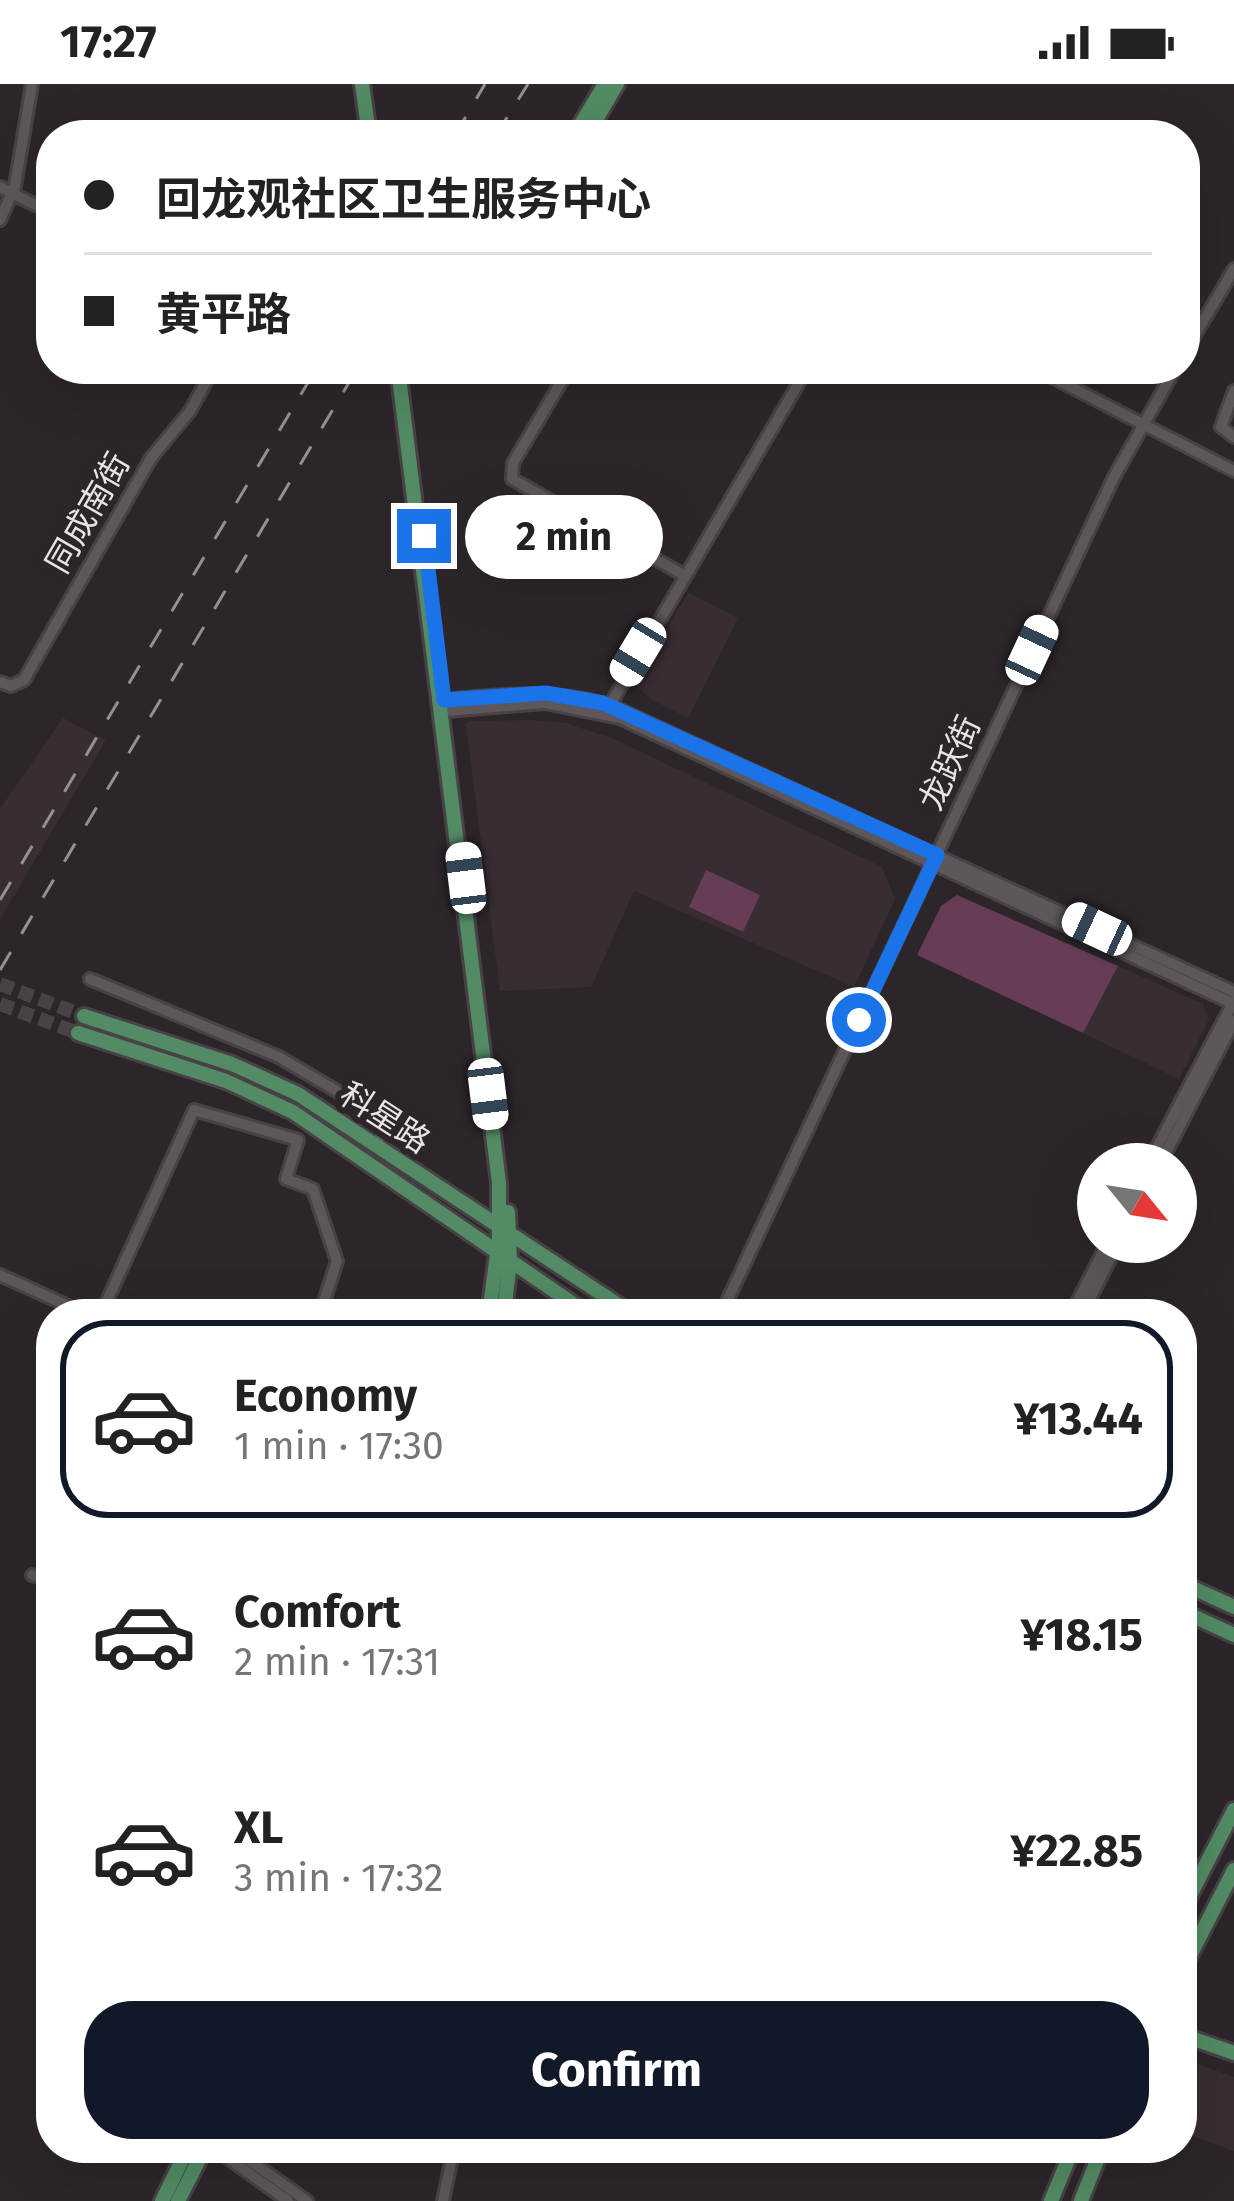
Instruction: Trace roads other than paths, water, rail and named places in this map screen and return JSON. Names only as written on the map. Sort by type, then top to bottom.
[{"type":"main road","points":[[365,84],[370,120]]},
{"type":"main road","points":[[587,120],[604,84]]},
{"type":"main road","points":[[591,120],[617,84]]},
{"type":"main road","points":[[403,384],[505,1230],[503,1299]]},
{"type":"main road","name":"科星路","points":[[85,1016],[246,1069],[298,1094],[609,1299]]},
{"type":"main road","name":"科星路","points":[[78,1033],[212,1076],[280,1105],[338,1139],[566,1299]]},
{"type":"main road","points":[[493,1299],[504,1256]]},
{"type":"main road","points":[[1197,1590],[1234,1607]]},
{"type":"main road","points":[[1197,1618],[1234,1635]]},
{"type":"main road","points":[[1197,1882],[1234,1810]]},
{"type":"main road","points":[[1197,1942],[1234,1870]]},
{"type":"main road","points":[[1197,2040],[1234,2054]]},
{"type":"main road","points":[[162,2201],[181,2163]]},
{"type":"main road","points":[[178,2201],[197,2163]]},
{"type":"main road","points":[[1051,2201],[1067,2163]]},
{"type":"main road","points":[[1081,2201],[1096,2163]]},
{"type":"street","points":[[0,220],[13,194],[32,84]]},
{"type":"street","points":[[0,187],[36,206]]},
{"type":"street","points":[[1200,327],[1234,269]]},
{"type":"street","name":"同成南街","points":[[0,682],[14,686],[24,680],[152,458],[184,421],[205,384]]},
{"type":"street","points":[[559,384],[513,463],[512,479],[685,575]]},
{"type":"street","points":[[607,709],[798,384]]},
{"type":"street","points":[[1065,384],[1234,471]]},
{"type":"street","name":"龙跃街","points":[[728,1299],[1114,476],[1166,384]]},
{"type":"street","points":[[1234,391],[1221,427],[1234,437]]},
{"type":"street","points":[[443,706],[546,693],[607,709],[1233,1000],[1159,1143]]},
{"type":"street","points":[[90,979],[303,1068],[389,1122],[376,1143]]},
{"type":"street","points":[[1171,1143],[1234,1021]]},
{"type":"street","points":[[108,1299],[194,1110],[298,1140],[286,1179],[313,1189],[337,1261],[325,1299]]},
{"type":"street","points":[[1079,1299],[1097,1263]]},
{"type":"street","points":[[1090,1299],[1108,1263]]},
{"type":"street","points":[[0,1275],[53,1299]]},
{"type":"street","points":[[32,1574],[36,1575]]},
{"type":"street","points":[[235,2163],[289,2201]]},
{"type":"street","points":[[254,2163],[308,2201]]},
{"type":"street","points":[[442,2201],[451,2163]]},
{"type":"tunnel","points":[[0,984],[84,1016]]},
{"type":"tunnel","points":[[0,1004],[78,1033]]},
{"type":"railway","points":[[464,120],[485,84]]},
{"type":"railway","points":[[505,120],[528,84]]},
{"type":"railway","points":[[0,900],[307,384]]},
{"type":"railway","points":[[0,970],[348,384]]}]
